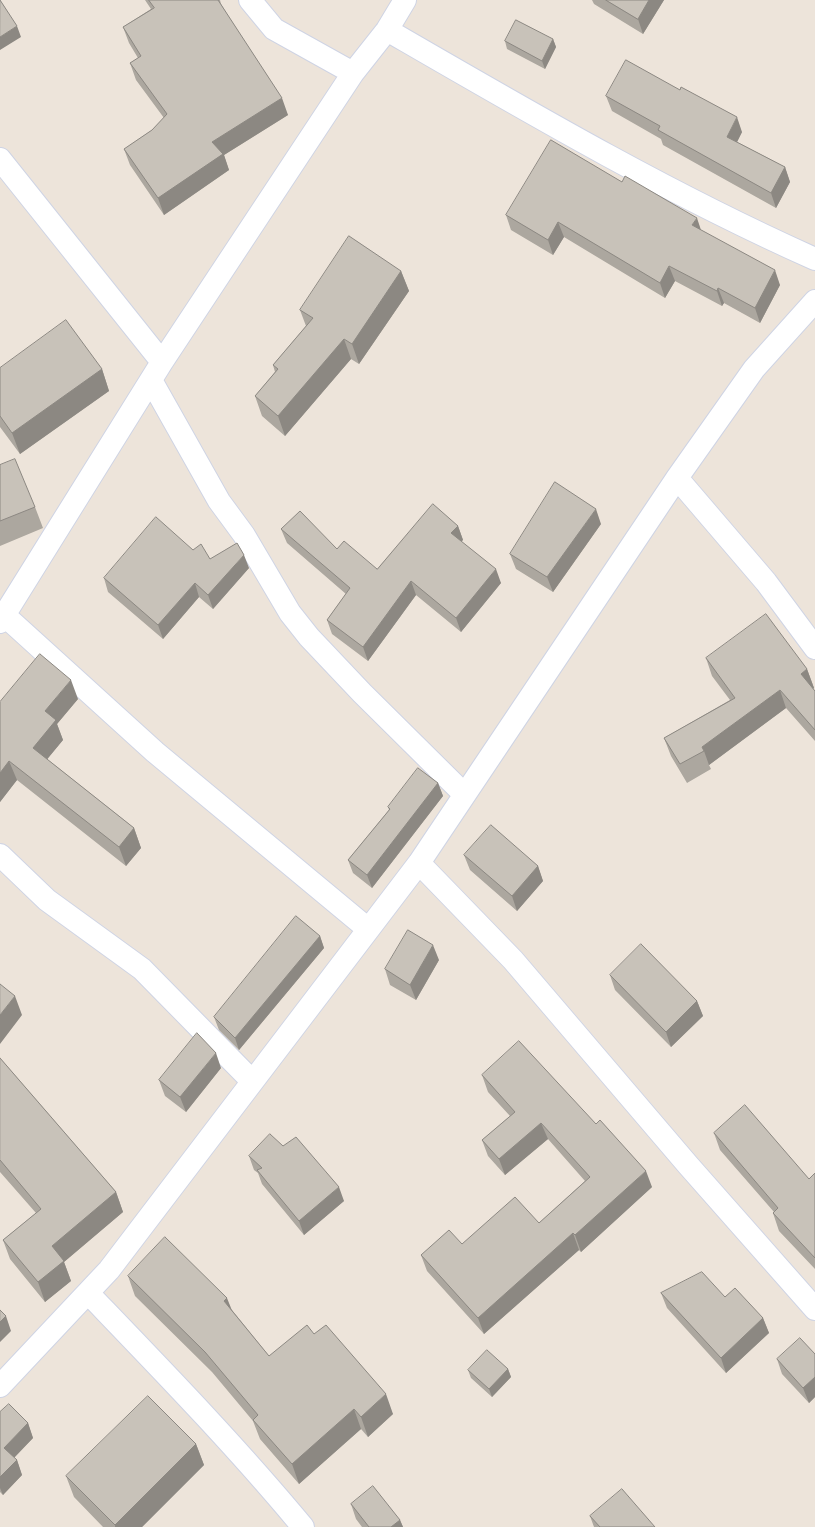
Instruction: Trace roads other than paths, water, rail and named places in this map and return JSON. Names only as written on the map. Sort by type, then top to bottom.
[{"type":"street","points":[[250,0],[274,29],[353,73]]},
{"type":"street","points":[[368,929],[155,752],[2,619],[152,382],[162,362],[353,73],[387,30],[405,0]]},
{"type":"street","points":[[387,30],[583,144],[746,228],[815,259]]},
{"type":"street","points":[[0,159],[162,362]]},
{"type":"street","points":[[0,1386],[109,1270],[368,929],[418,862],[677,478],[754,369],[815,301]]},
{"type":"street","points":[[152,382],[220,501],[244,535],[290,613],[309,637],[362,693],[464,794]]},
{"type":"street","points":[[677,478],[766,582],[815,648]]},
{"type":"street","points":[[0,855],[47,900],[142,969],[252,1081]]},
{"type":"street","points":[[418,862],[513,960],[688,1165],[815,1309]]},
{"type":"street","points":[[88,1293],[177,1385],[268,1485],[303,1527]]}]
